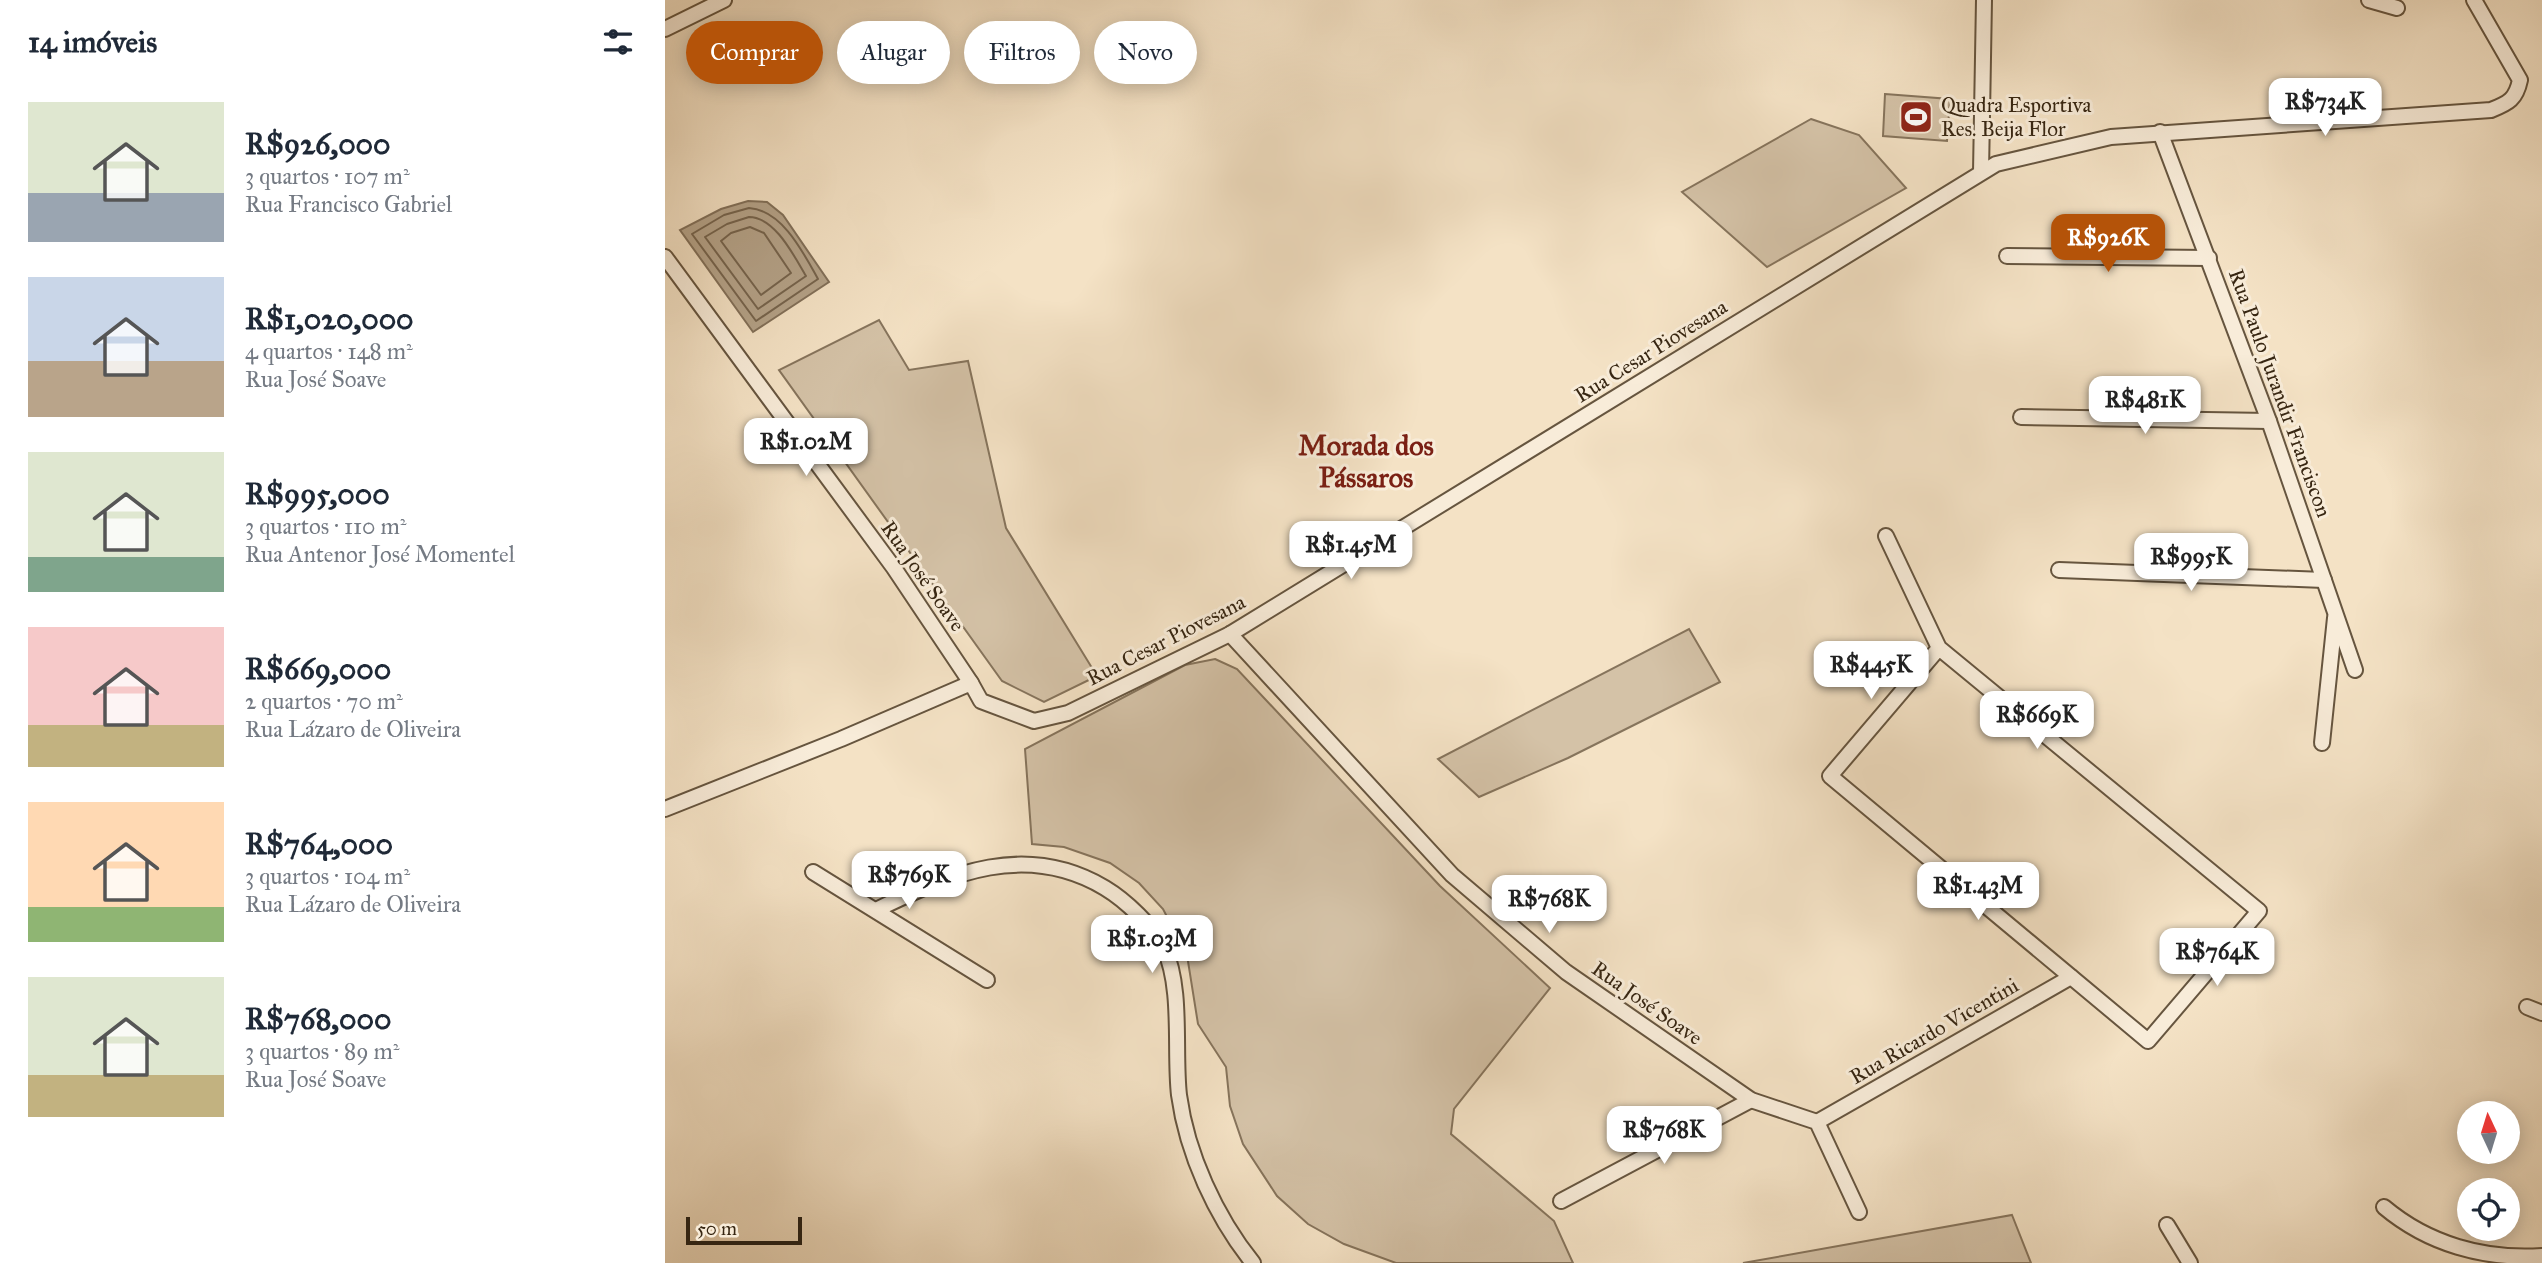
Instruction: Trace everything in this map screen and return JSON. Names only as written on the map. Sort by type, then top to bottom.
[{"type":"street","points":[[665,29],[724,0]]},
{"type":"street","points":[[1982,172],[1984,0]]},
{"type":"street","points":[[2368,0],[2397,8]]},
{"type":"street","name":"Rua Cesar Piovesana","points":[[971,683],[981,701],[1034,721],[1069,713],[1230,634],[1996,164],[2049,149],[2111,137],[2491,110],[2508,103],[2517,94],[2520,80],[2474,0]]},
{"type":"street","name":"Rua Paulo Jurandir Franciscon","points":[[2160,132],[2269,421],[2355,670]]},
{"type":"street","points":[[2007,256],[2209,258]]},
{"type":"street","name":"Rua José Soave","points":[[665,257],[894,568],[971,683]]},
{"type":"street","points":[[2021,416],[2269,421]]},
{"type":"street","points":[[1886,536],[1939,648],[2259,911],[2148,1041],[1830,776],[1939,648]]},
{"type":"street","points":[[2059,570],[2324,580]]},
{"type":"street","points":[[2322,743],[2336,613]]},
{"type":"street","name":"Rua José Soave","points":[[1230,634],[1452,875],[1566,972],[1751,1100],[1817,1122]]},
{"type":"street","points":[[665,810],[971,683]]},
{"type":"street","points":[[876,910],[970,870],[1034,863],[1079,873],[1125,900],[1164,948],[1174,993],[1179,1097],[1202,1180],[1253,1263]]},
{"type":"street","points":[[813,872],[987,980]]},
{"type":"street","name":"Rua Ricardo Vicentini","points":[[1817,1122],[2071,977]]},
{"type":"street","points":[[2527,1007],[2542,1013]]},
{"type":"street","points":[[1561,1201],[1751,1100]]},
{"type":"street","points":[[1817,1122],[1859,1212]]},
{"type":"street","points":[[2384,1207],[2406,1226],[2465,1250],[2496,1255],[2542,1256]]},
{"type":"street","points":[[2167,1225],[2190,1263]]},
{"type":"shaded area","name":"Quadra Esportiva Res. Beija Flor","points":[[1885,94],[1950,99],[1947,141],[1883,136]]},
{"type":"shaded area","points":[[1811,119],[1859,135],[1906,188],[1767,267],[1682,192]]},
{"type":"shaded area","points":[[879,320],[909,370],[968,361],[1006,528],[1097,676],[1044,702],[1002,681],[779,370]]},
{"type":"shaded area","points":[[1689,629],[1720,682],[1568,758],[1479,797],[1438,759]]},
{"type":"shaded area","points":[[1215,659],[1237,669],[1440,886],[1550,988],[1454,1109],[1451,1134],[1554,1221],[1573,1263],[1396,1263],[1344,1244],[1308,1224],[1277,1196],[1243,1144],[1230,1106],[1226,1067],[1198,1024],[1187,955],[1163,909],[1139,883],[1110,863],[1064,847],[1032,844],[1025,749],[1185,665]]},
{"type":"shaded area","points":[[2012,1215],[2031,1263],[1743,1263]]},
{"type":"water","points":[[748,201],[767,202],[783,215],[829,282],[753,332],[680,230],[721,209]]},
{"type":"place","name":"Quadra Esportiva Res. Beija Flor","points":[[1916,117]]},
{"type":"district","name":"Morada dos Pássaros","points":[[1366,461]]}]
